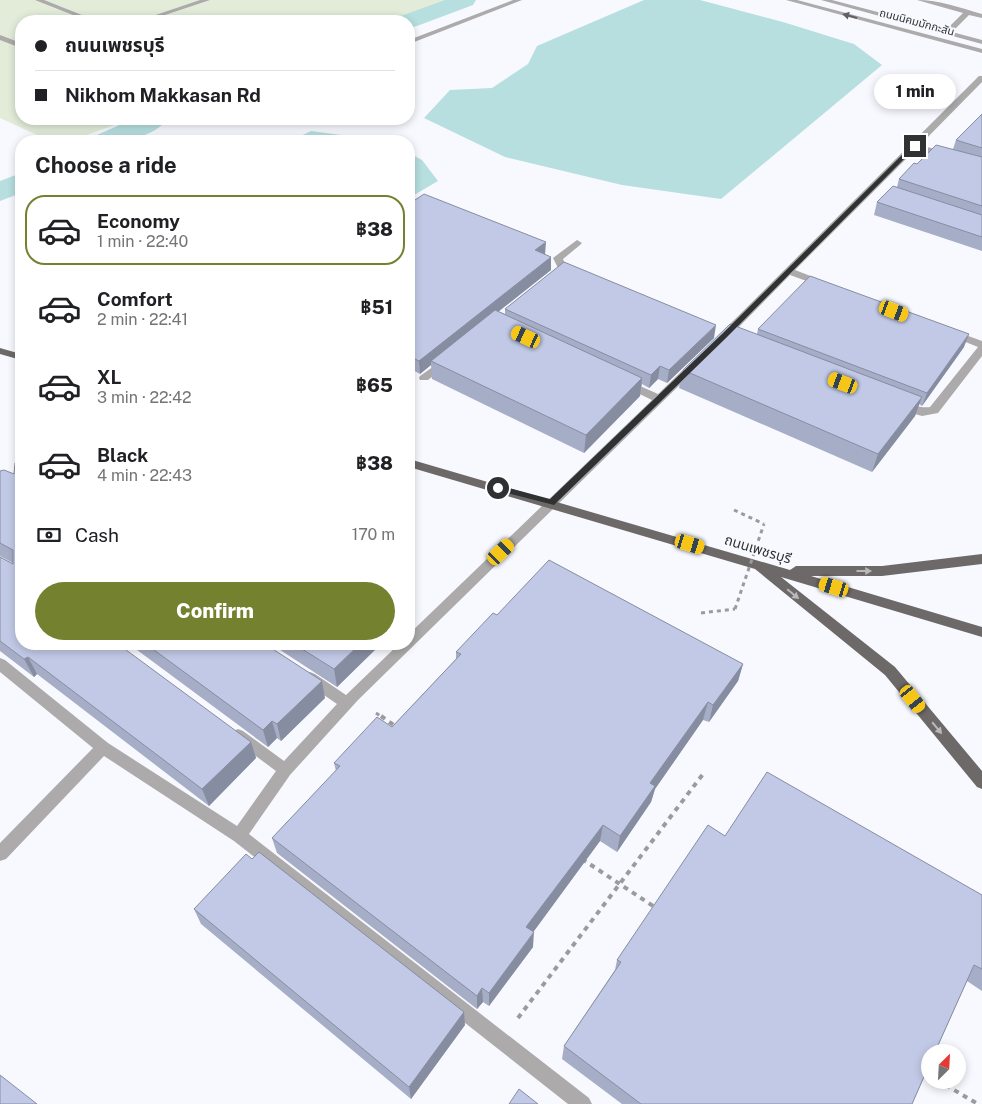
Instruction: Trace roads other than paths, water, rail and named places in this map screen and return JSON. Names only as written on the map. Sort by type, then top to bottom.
[{"type":"main road","points":[[0,351],[15,355]]},
{"type":"main road","name":"ถนนเพชรบุรี","points":[[415,465],[755,563],[982,632]]},
{"type":"main road","points":[[781,571],[882,571],[982,559]]},
{"type":"main road","points":[[755,563],[890,671],[982,782]]},
{"type":"street","points":[[38,0],[78,15]]},
{"type":"street","points":[[161,15],[207,0]]},
{"type":"street","points":[[415,40],[520,0]]},
{"type":"street","name":"ถนนนิคมมักกะสัน","points":[[789,0],[982,51]]},
{"type":"street","name":"ถนนนิคมมักกะสัน","points":[[824,0],[982,42]]},
{"type":"street","points":[[920,0],[982,16]]},
{"type":"street","points":[[947,32],[968,12]]},
{"type":"street","points":[[0,37],[15,43]]},
{"type":"street","points":[[723,337],[788,270],[876,190],[915,146],[982,78]]},
{"type":"street","points":[[915,146],[957,158]]},
{"type":"street","points":[[562,271],[558,258],[577,243]]},
{"type":"street","points":[[788,270],[834,288]]},
{"type":"street","points":[[945,330],[982,344]]},
{"type":"street","points":[[894,403],[922,412],[934,410],[982,349]]},
{"type":"street","points":[[424,378],[455,353]]},
{"type":"street","points":[[415,636],[704,355]]},
{"type":"street","points":[[615,378],[658,398]]},
{"type":"street","points":[[239,836],[285,770],[350,700],[401,650]]},
{"type":"street","points":[[0,664],[103,748],[239,836],[583,1104]]},
{"type":"street","points":[[298,671],[350,700]]},
{"type":"street","points":[[224,724],[285,770]]},
{"type":"street","points":[[0,854],[103,748]]},
{"type":"water","points":[[644,0],[700,0],[783,22],[854,44],[882,65],[721,199],[622,185],[505,157],[424,118],[450,90],[492,88],[528,64],[537,46]]},
{"type":"water","points":[[311,131],[341,135],[303,135]]},
{"type":"water","points":[[415,156],[422,160],[438,181],[415,194]]},
{"type":"waterway","points":[[415,19],[465,0]]},
{"type":"waterway","points":[[120,135],[141,125]]},
{"type":"waterway","points":[[0,192],[15,185]]}]
